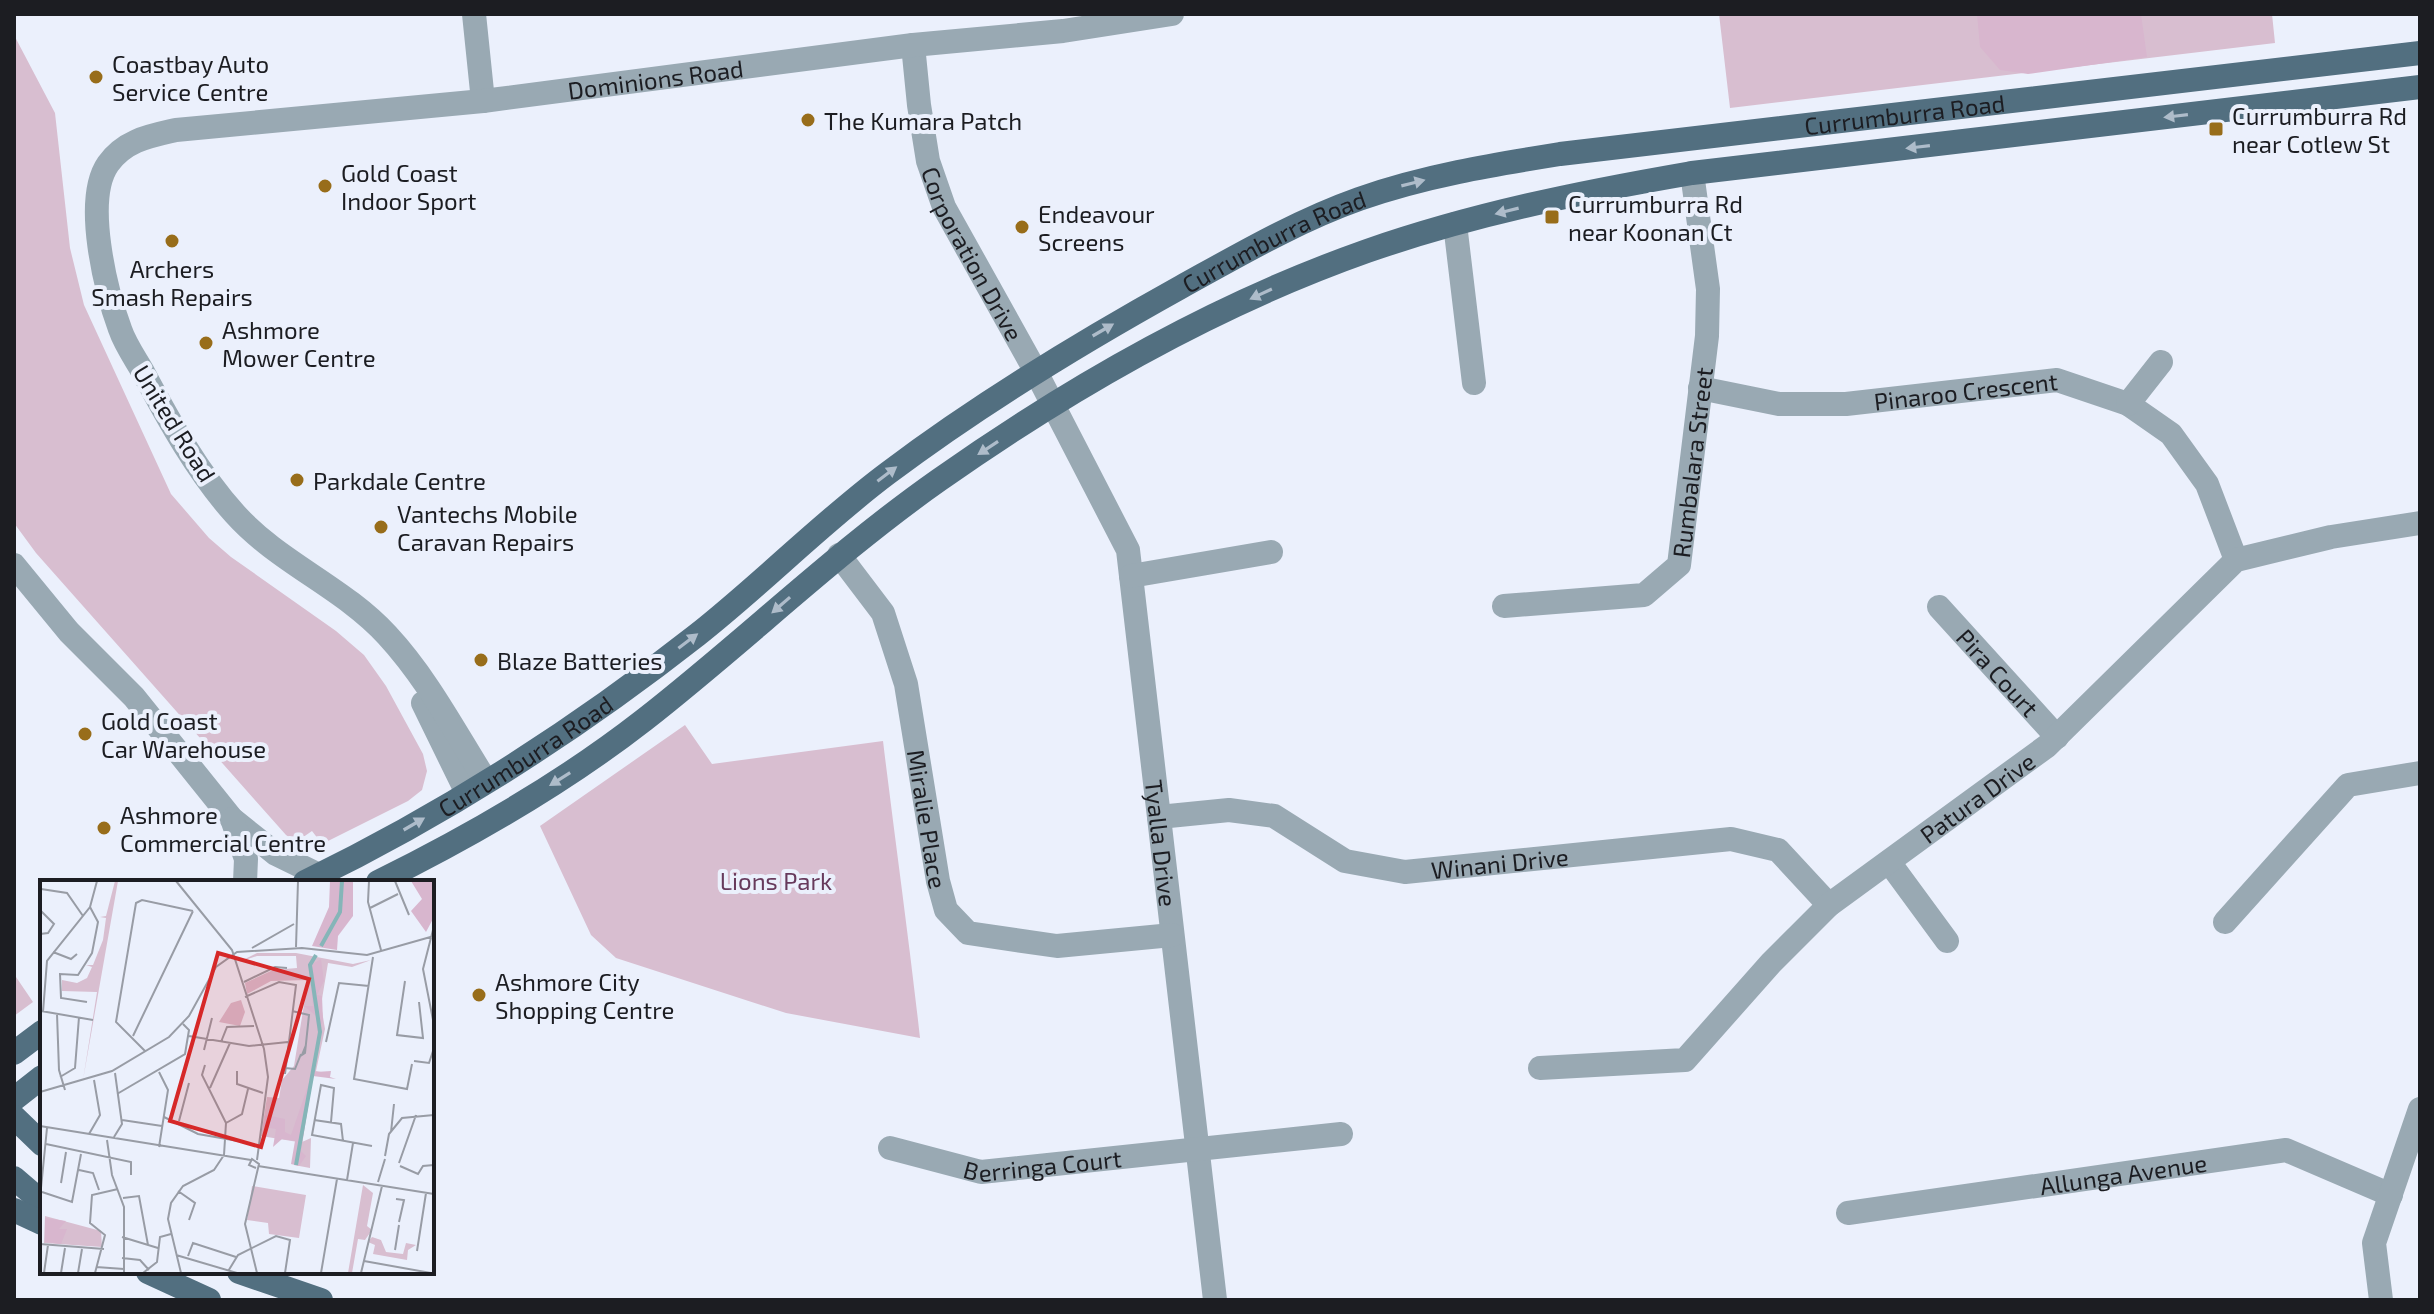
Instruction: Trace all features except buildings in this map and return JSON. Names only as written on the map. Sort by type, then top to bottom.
[{"type":"main road","name":"Currumburra Road","points":[[312,878],[477,787],[569,728],[658,665],[867,489],[1036,372],[1099,332],[1245,250],[1356,200],[1458,171],[1560,154],[2420,53]]},
{"type":"main road","name":"Currumburra Road","points":[[382,880],[500,816],[642,722],[718,661],[839,555],[939,480],[1053,405],[1194,325],[1367,251],[1455,224],[1583,192],[1692,173],[2420,87]]},
{"type":"main road","points":[[1560,154],[1591,158],[1642,156],[1677,159],[1687,164],[1692,173]]},
{"type":"main road","points":[[477,787],[500,816]]},
{"type":"main road","points":[[14,1099],[40,1079]]},
{"type":"main road","points":[[14,1117],[40,1142]]},
{"type":"main road","points":[[14,1178],[40,1200]]},
{"type":"main road","points":[[14,1210],[40,1222]]},
{"type":"main road","points":[[152,1274],[209,1300]]},
{"type":"main road","points":[[244,1274],[295,1296]]},
{"type":"street","points":[[474,14],[483,101]]},
{"type":"street","name":"Dominions Road","points":[[139,139],[176,130],[483,101],[913,45],[1063,31],[1172,14]]},
{"type":"street","name":"Corporation Drive","points":[[913,45],[928,161],[944,207],[1053,405]]},
{"type":"street","name":"United Road","points":[[139,139],[121,149],[106,166],[96,203],[102,268],[120,331],[197,463],[236,515],[280,554],[367,615],[397,647],[453,726],[477,787]]},
{"type":"street","name":"Rumbalara Street","points":[[1504,606],[1644,595],[1679,565],[1707,336],[1708,289],[1692,173]]},
{"type":"street","points":[[1455,224],[1474,383]]},
{"type":"street","points":[[2128,404],[2161,362]]},
{"type":"street","name":"Pinaroo Crescent","points":[[1700,388],[1779,404],[1846,404],[2057,380],[2128,404],[2171,434],[2207,484],[2236,560]]},
{"type":"street","name":"Tyalla Drive","points":[[1053,405],[1128,550],[1215,1300]]},
{"type":"street","points":[[2236,560],[2331,537],[2420,523]]},
{"type":"street","points":[[1131,576],[1271,552]]},
{"type":"street","name":"Miralie Place","points":[[839,555],[883,613],[906,684],[938,881],[946,910],[968,933],[1057,946],[1172,935]]},
{"type":"street","name":"Patura Drive","points":[[1540,1068],[1685,1060],[1771,963],[1829,905],[2057,737],[2236,560]]},
{"type":"street","points":[[14,565],[69,632],[134,697],[232,819],[312,878]]},
{"type":"street","name":"Pira Court","points":[[1939,607],[2057,737]]},
{"type":"street","points":[[2225,922],[2348,785],[2420,773]]},
{"type":"street","name":"Winani Drive","points":[[1159,817],[1229,810],[1274,816],[1345,861],[1405,872],[1731,839],[1778,850],[1829,905]]},
{"type":"street","points":[[232,819],[246,859],[245,880]]},
{"type":"street","points":[[1889,862],[1947,941]]},
{"type":"street","points":[[2381,1300],[2374,1243],[2420,1109]]},
{"type":"street","name":"Berringa Court","points":[[890,1148],[981,1172],[1341,1134]]},
{"type":"street","name":"Allunga Avenue","points":[[1848,1213],[2286,1150],[2391,1195]]},
{"type":"green space","points":[[1719,14],[2272,14],[2275,43],[1730,108]]},
{"type":"green space","points":[[14,35],[55,113],[70,248],[84,305],[171,494],[209,538],[231,557],[336,631],[364,655],[386,686],[423,754],[427,771],[422,790],[408,801],[322,844],[312,831],[296,842],[286,835],[36,553],[14,523]]},
{"type":"green space","name":"Lions Park","points":[[685,725],[712,764],[883,741],[920,1038],[786,1013],[616,958],[591,935],[540,826]]},
{"type":"green space","points":[[14,974],[33,1002],[14,1016]]},
{"type":"shaded area","points":[[1977,14],[2141,14],[2147,57],[2028,74],[2000,70],[1980,47]]},
{"type":"place","name":"Coastbay Auto Service Centre","points":[[96,77]]},
{"type":"place","name":"The Kumara Patch","points":[[808,120]]},
{"type":"place","name":"Currumburra Rd near Cotlew St","points":[[2216,129]]},
{"type":"place","name":"Gold Coast Indoor Sport","points":[[325,186]]},
{"type":"place","name":"Currumburra Rd near Koonan Ct","points":[[1552,217]]},
{"type":"place","name":"Endeavour Screens","points":[[1022,227]]},
{"type":"place","name":"Archers Smash Repairs","points":[[172,241]]},
{"type":"place","name":"Ashmore Mower Centre","points":[[206,343]]},
{"type":"place","name":"Parkdale Centre","points":[[297,480]]},
{"type":"place","name":"Vantechs Mobile Caravan Repairs","points":[[381,527]]},
{"type":"place","name":"Blaze Batteries","points":[[481,660]]},
{"type":"place","name":"Gold Coast Car Warehouse","points":[[85,734]]},
{"type":"place","name":"Ashmore Commercial Centre","points":[[104,828]]},
{"type":"place","name":"Ashmore City Shopping Centre","points":[[479,995]]}]
